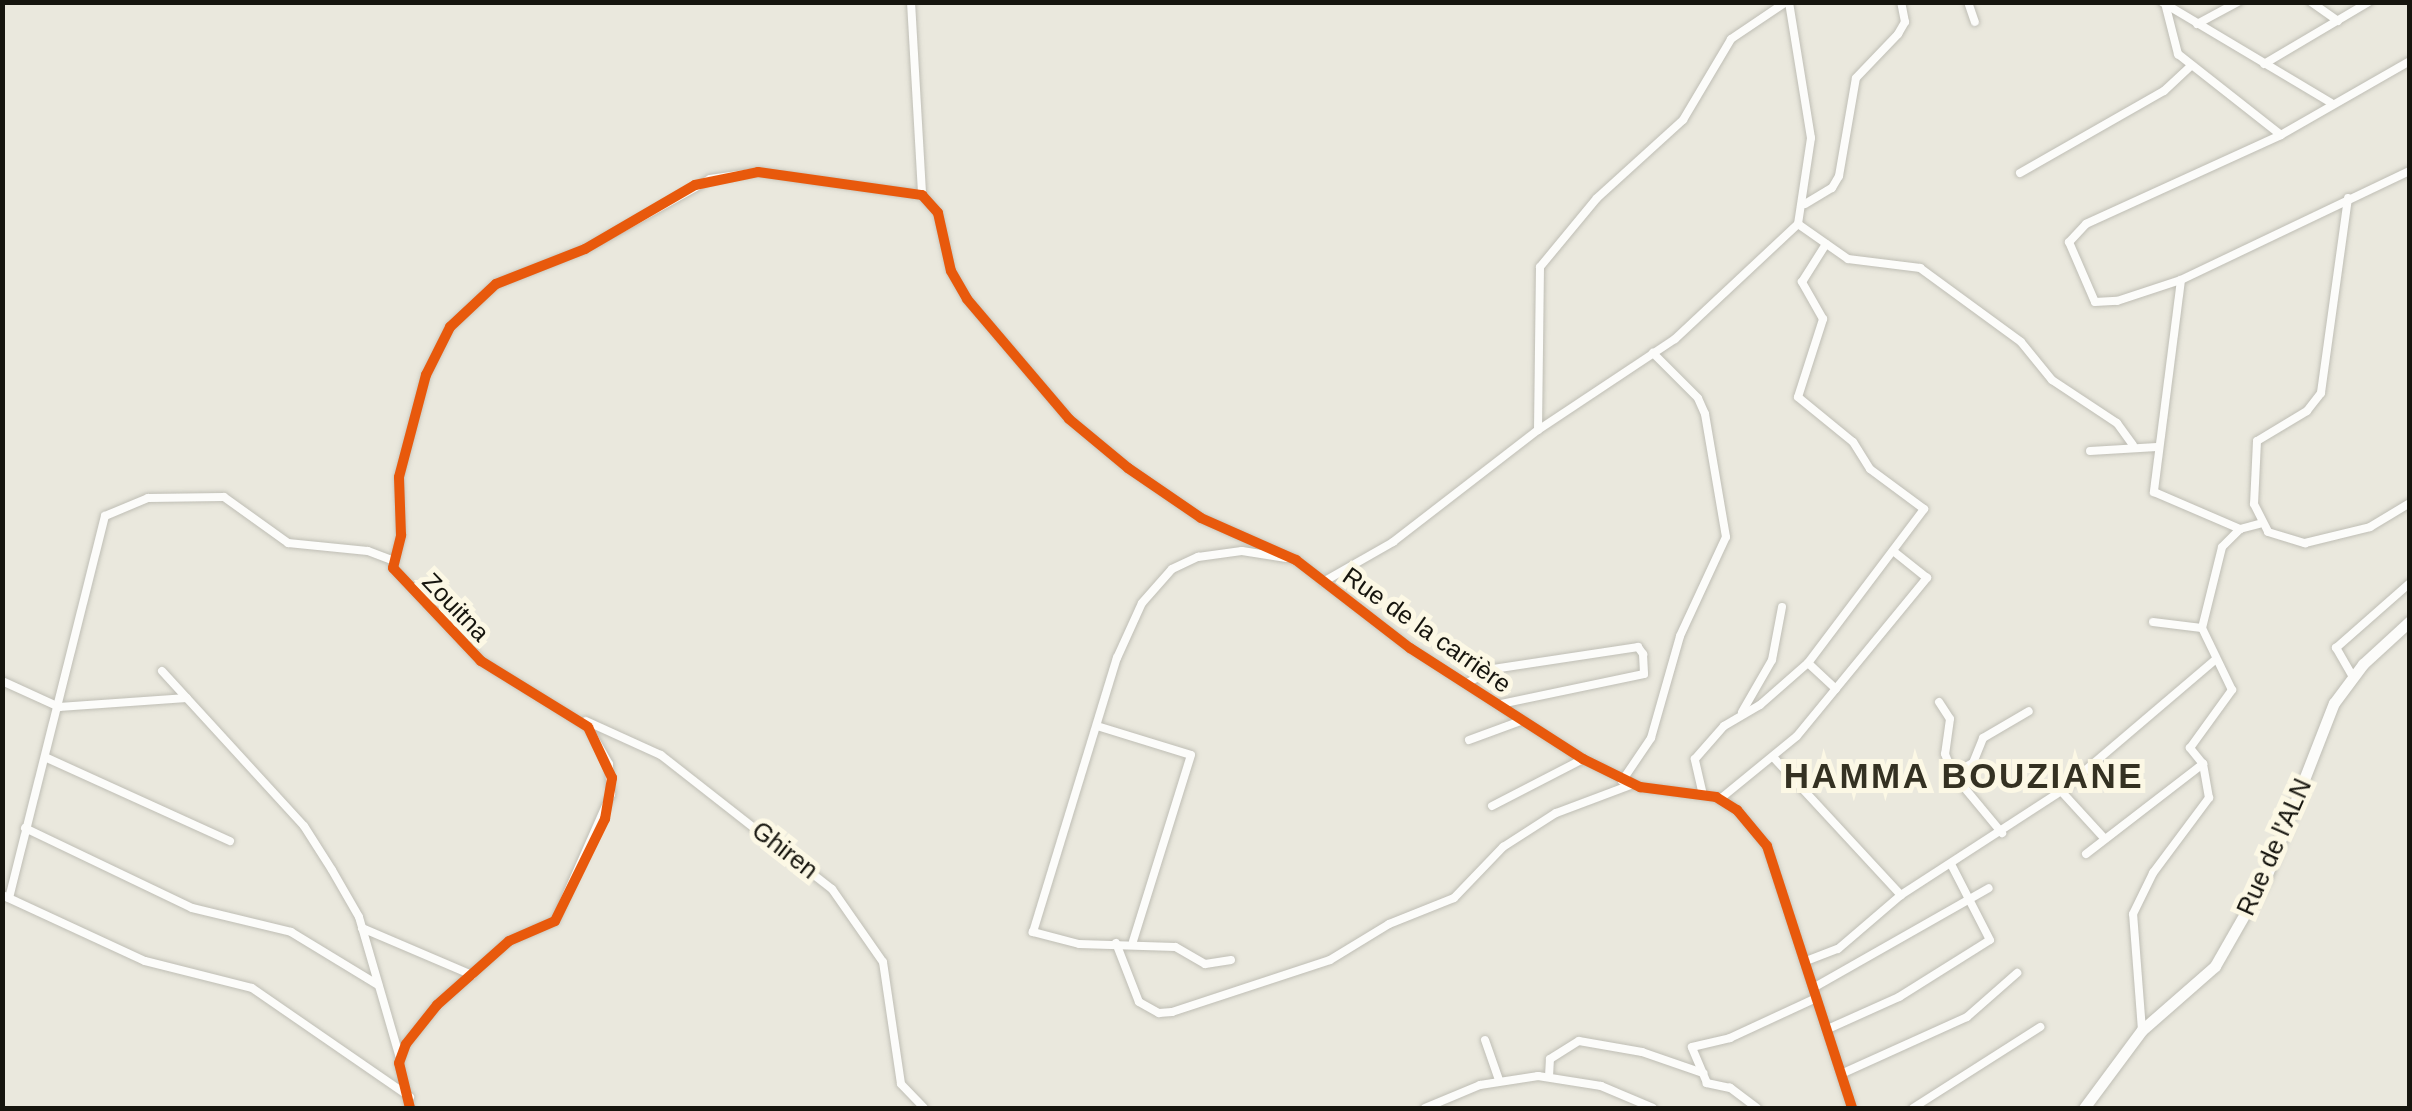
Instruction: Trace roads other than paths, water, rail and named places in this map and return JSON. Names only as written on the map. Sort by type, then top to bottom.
[{"type":"main road","name":"Rue de l'ALN","points":[[2084,1108],[2142,1030],[2215,966],[2266,877],[2334,703],[2352,677],[2410,621]]},
{"type":"street","points":[[910,2],[922,195]]},
{"type":"street","points":[[1323,582],[1393,542],[1538,430],[1654,353],[1798,224],[1805,204],[1810,108],[1787,2],[1731,39],[1683,120],[1598,198],[1540,266],[1538,430]]},
{"type":"street","points":[[1805,204],[1832,188],[1839,176],[1856,78],[1898,34],[1905,22],[1901,2]]},
{"type":"street","points":[[1968,2],[1975,22]]},
{"type":"street","points":[[2197,24],[2238,2]]},
{"type":"street","points":[[2311,2],[2338,20]]},
{"type":"street","points":[[2264,64],[2368,2]]},
{"type":"street","points":[[2165,4],[2330,102]]},
{"type":"street","points":[[2165,4],[2172,41],[2190,66],[2280,135]]},
{"type":"street","points":[[2410,60],[2330,102],[2280,135],[2072,234],[2069,242],[2095,302],[2117,302],[2181,280],[2410,171]]},
{"type":"street","points":[[2020,173],[2164,91],[2190,66]]},
{"type":"street","name":"Zouitna","points":[[399,1056],[437,1005],[516,936],[554,921],[605,820],[609,764],[577,717],[480,661],[437,620],[392,560],[401,535],[399,477],[426,376],[450,327],[480,294],[584,249],[710,179],[758,172],[922,195]]},
{"type":"street","name":"Rue de la carrière","points":[[922,195],[946,234],[956,284],[1069,419],[1201,518],[1298,562],[1467,683],[1584,759],[1627,783],[1720,799]]},
{"type":"street","points":[[2259,524],[2257,441],[2307,410],[2321,393],[2348,198]]},
{"type":"street","points":[[1798,224],[1863,263],[1920,268],[2021,342],[2052,380],[2117,424],[2133,445]]},
{"type":"street","points":[[1742,712],[1760,705],[1808,662],[1924,510],[1881,479],[1853,442],[1798,397],[1822,319],[1802,282],[1826,244]]},
{"type":"street","points":[[2181,280],[2157,447],[2158,497],[2240,530]]},
{"type":"street","points":[[1116,943],[1140,1002],[1160,1013],[1172,1012],[1330,960],[1389,924],[1454,898],[1503,848],[1556,813],[1627,783],[1651,738],[1680,636],[1726,537],[1706,414],[1698,398],[1654,353]]},
{"type":"street","points":[[2090,451],[2133,445],[2157,447]]},
{"type":"street","points":[[392,560],[354,548],[288,543],[224,497],[133,500],[105,516],[47,758],[6,896],[145,961],[252,988],[410,1097]]},
{"type":"street","points":[[2259,524],[2278,539],[2323,541],[2370,527],[2410,504]]},
{"type":"street","points":[[2142,1030],[2133,914],[2153,873],[2209,798],[2204,764],[2190,748],[2193,736],[2232,690],[2202,628],[2222,547],[2240,530],[2259,524]]},
{"type":"street","points":[[1230,960],[1205,964],[1175,946],[1133,941],[1079,944],[1033,932],[1132,622],[1172,569],[1229,552],[1298,562]]},
{"type":"street","points":[[1852,1108],[1830,1028],[1814,993],[1766,846],[1720,799],[1774,758],[1927,578],[1893,552]]},
{"type":"street","points":[[2352,677],[2336,648],[2410,583]]},
{"type":"street","points":[[1703,795],[1697,753],[1742,712],[1772,660],[1782,607]]},
{"type":"street","points":[[2153,622],[2202,628]]},
{"type":"street","points":[[1467,683],[1492,669],[1638,647],[1643,654],[1644,674],[1500,704]]},
{"type":"street","points":[[1806,961],[1838,950],[1901,896],[2061,792],[2215,660]]},
{"type":"street","points":[[1808,662],[1836,689]]},
{"type":"street","points":[[162,671],[304,826],[362,928],[410,1108]]},
{"type":"street","points":[[2,682],[58,707],[187,698]]},
{"type":"street","points":[[1939,702],[1950,719],[1945,754],[1954,774],[2002,833]]},
{"type":"street","points":[[1954,774],[1974,762],[1983,738],[2029,711]]},
{"type":"street","name":"Ghiren","points":[[577,717],[661,755],[832,889],[883,962],[901,1084],[924,1108]]},
{"type":"street","points":[[1469,740],[1523,720]]},
{"type":"street","points":[[1097,726],[1191,755],[1133,941]]},
{"type":"street","points":[[47,758],[230,842]]},
{"type":"street","points":[[1774,758],[1901,896]]},
{"type":"street","points":[[1492,806],[1584,759]]},
{"type":"street","points":[[2086,854],[2204,764]]},
{"type":"street","points":[[2061,792],[2105,839]]},
{"type":"street","points":[[25,828],[192,908],[291,932],[378,985]]},
{"type":"street","points":[[1830,1028],[1899,997],[1990,940],[1951,864]]},
{"type":"street","points":[[1757,1108],[1730,1088],[1707,1083],[1692,1047],[1730,1038],[1814,993],[1989,888]]},
{"type":"street","points":[[362,928],[472,975]]},
{"type":"street","points":[[1841,1074],[1967,1016],[2017,974]]},
{"type":"street","points":[[1913,1108],[2040,1027]]},
{"type":"street","points":[[1485,1040],[1499,1080]]},
{"type":"street","points":[[1549,1077],[1550,1059],[1578,1041],[1642,1052],[1703,1073]]},
{"type":"street","points":[[1425,1108],[1499,1080],[1549,1077],[1602,1086],[1653,1108]]},
{"type":"street","points":[[1732,1108],[1741,1098]]},
{"type":"district","name":"HAMMA BOUZIANE","points":[[1964,776]]}]
